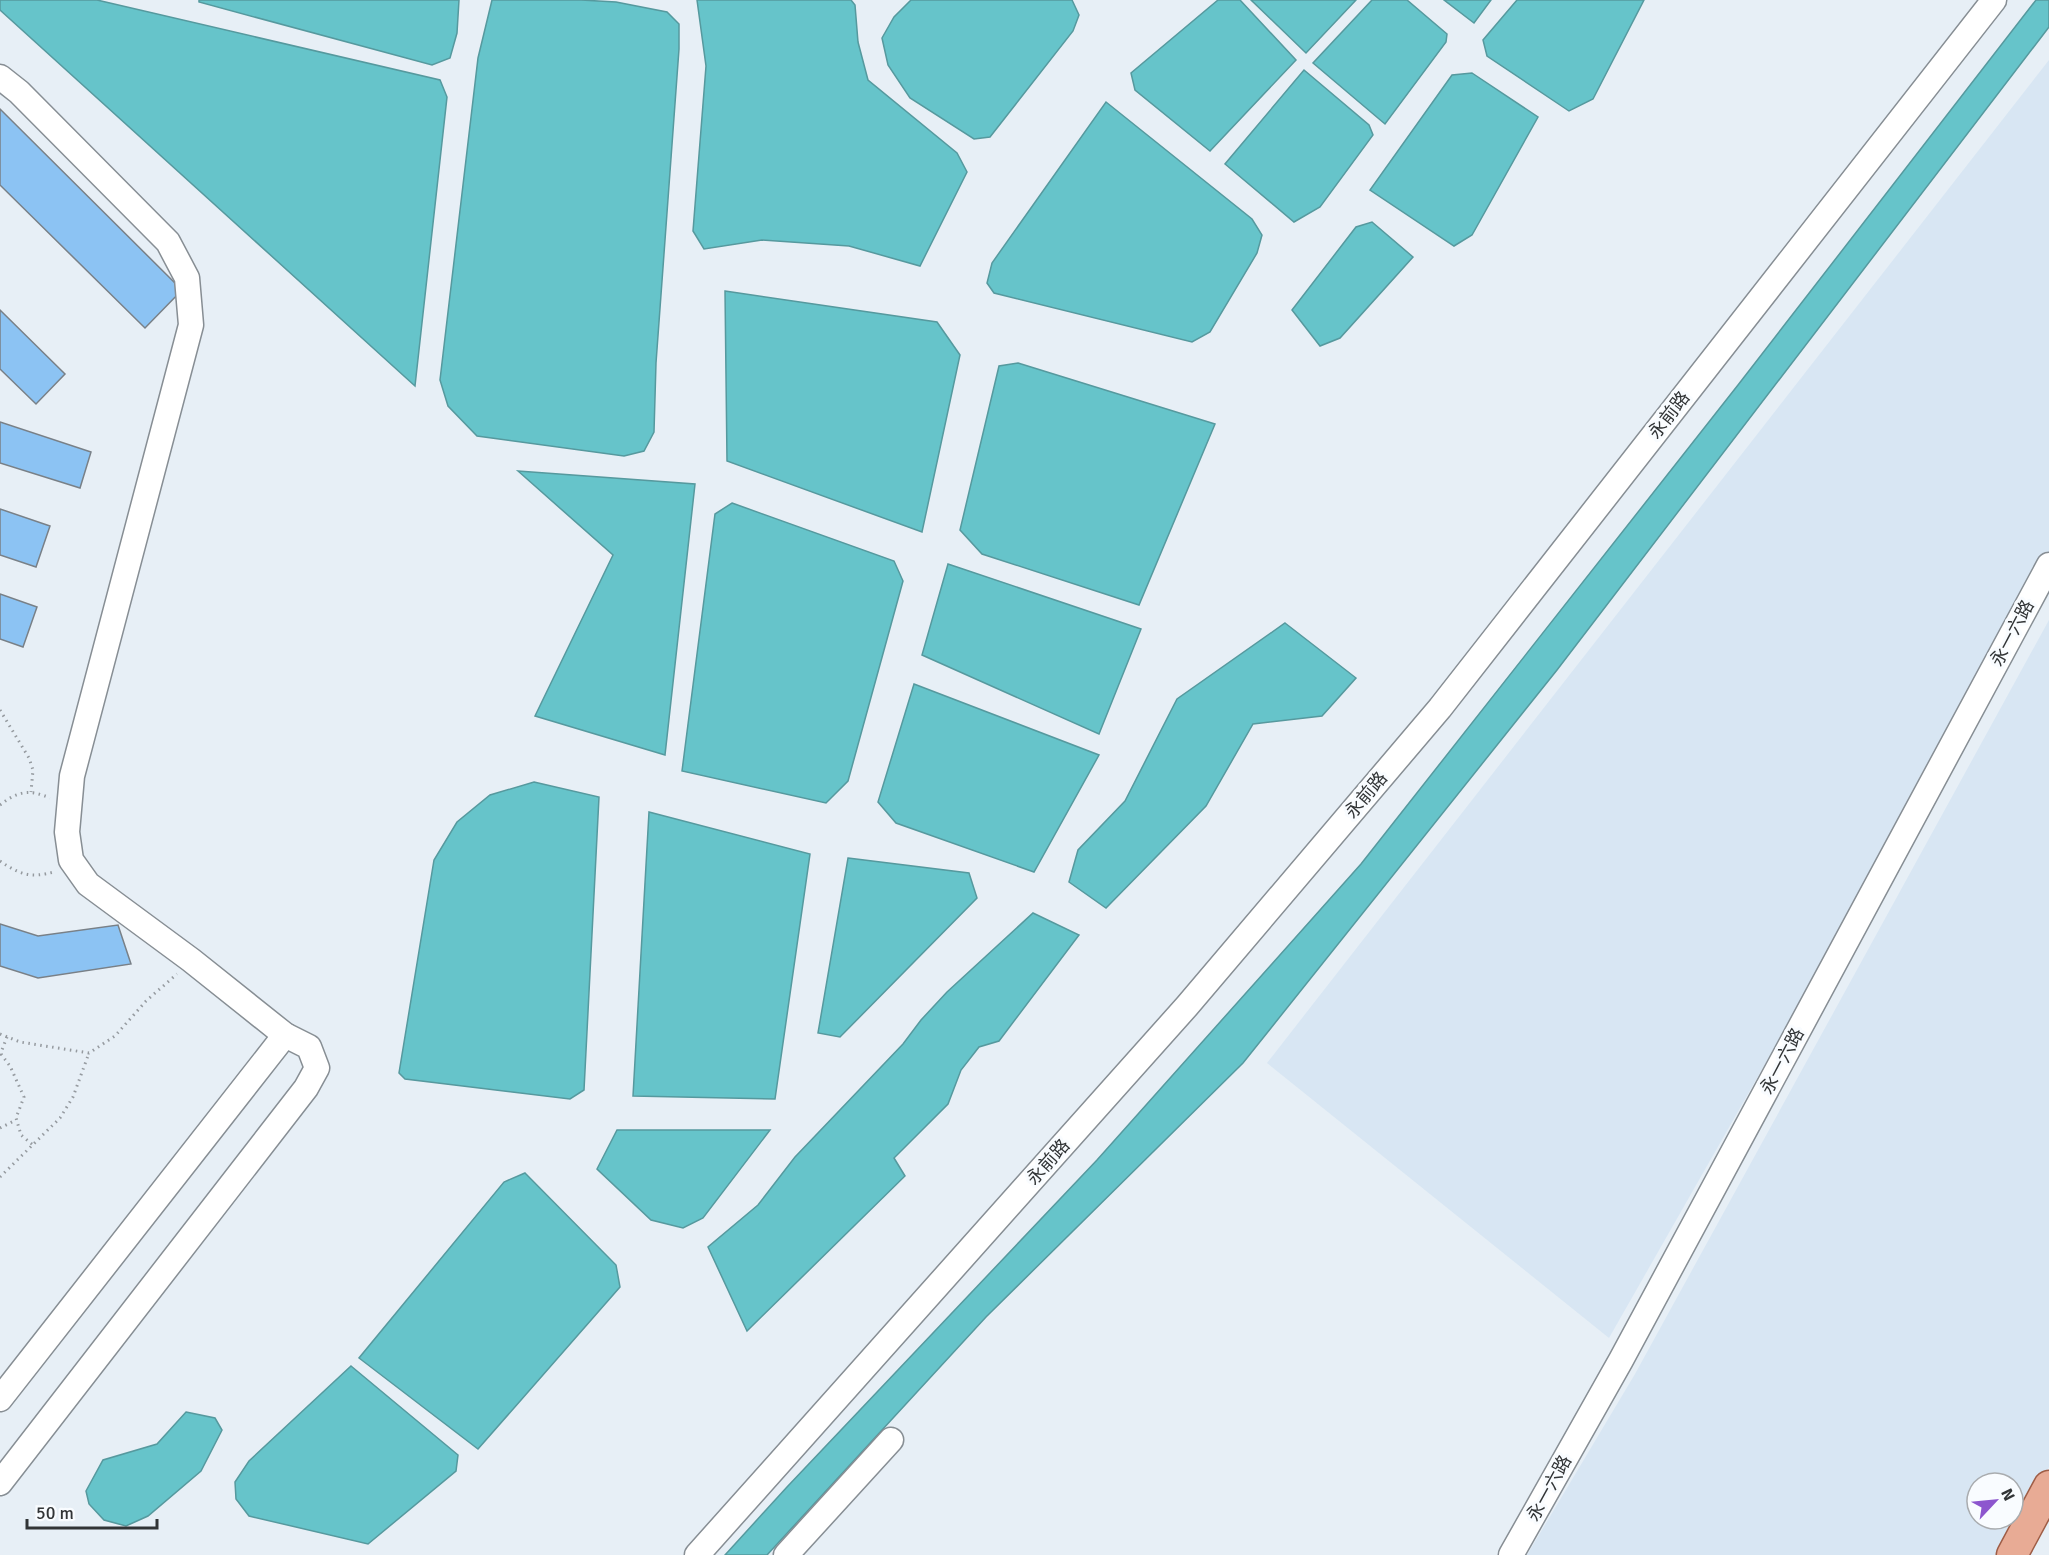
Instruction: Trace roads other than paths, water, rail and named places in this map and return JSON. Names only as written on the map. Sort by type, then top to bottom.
[{"type":"main road","points":[[2012,1555],[2049,1486]]},
{"type":"street","name":"永前路","points":[[696,1555],[1187,1006],[1440,708],[1994,0]]},
{"type":"street","points":[[0,77],[19,92],[168,242],[187,278],[191,326],[72,776],[67,832],[71,860],[88,884],[191,960],[285,1035],[309,1047],[317,1068],[306,1088],[0,1483]]},
{"type":"street","name":"永一六路","points":[[1511,1555],[2039,604],[2049,565]]},
{"type":"street","points":[[0,1399],[285,1035]]},
{"type":"street","points":[[786,1555],[891,1440]]},
{"type":"water","points":[[0,0],[97,0],[440,80],[447,97],[415,386],[0,10]]},
{"type":"water","points":[[199,0],[459,0],[457,33],[450,58],[432,65],[199,2]]},
{"type":"water","points":[[492,0],[616,2],[667,12],[679,24],[656,363],[654,432],[644,451],[624,456],[477,436],[448,406],[440,380],[478,58]]},
{"type":"water","points":[[697,0],[851,0],[855,5],[858,42],[868,80],[957,153],[967,172],[920,266],[849,246],[762,240],[704,249],[693,231],[706,66]]},
{"type":"water","points":[[911,0],[1072,0],[1079,15],[1073,31],[990,137],[974,139],[910,98],[888,65],[882,38],[894,17]]},
{"type":"water","points":[[1218,0],[1240,0],[1296,60],[1210,151],[1135,90],[1131,73]]},
{"type":"water","points":[[1251,0],[1356,0],[1306,53]]},
{"type":"water","points":[[1372,0],[1407,0],[1447,34],[1446,42],[1385,124],[1313,63]]},
{"type":"water","points":[[1444,0],[1491,0],[1474,23]]},
{"type":"water","points":[[1517,0],[1644,0],[1593,99],[1569,111],[1487,56],[1483,40]]},
{"type":"water","points":[[2036,0],[2049,0],[2049,27],[1557,670],[1243,1063],[986,1317],[767,1555],[725,1555],[1097,1160],[1361,864],[1738,385]]},
{"type":"water","points":[[1304,70],[1369,125],[1373,135],[1320,207],[1294,222],[1225,164]]},
{"type":"water","points":[[1472,73],[1538,117],[1472,235],[1454,246],[1370,190],[1452,75]]},
{"type":"water","points":[[1106,102],[1252,219],[1262,235],[1257,253],[1210,332],[1192,342],[994,293],[987,283],[992,263]]},
{"type":"water","points":[[1372,222],[1413,257],[1340,338],[1320,346],[1292,310],[1356,227]]},
{"type":"water","points":[[725,291],[937,322],[960,355],[922,532],[727,461]]},
{"type":"water","points":[[1018,363],[1215,424],[1139,605],[982,554],[960,530],[999,366]]},
{"type":"water","points":[[518,471],[695,484],[665,755],[535,716],[613,555]]},
{"type":"water","points":[[732,503],[894,561],[903,581],[848,781],[826,803],[682,771],[715,514]]},
{"type":"water","points":[[948,564],[1141,629],[1099,734],[922,655]]},
{"type":"water","points":[[1285,623],[1356,678],[1322,716],[1253,724],[1206,806],[1106,908],[1069,882],[1078,850],[1125,801],[1177,699]]},
{"type":"water","points":[[914,684],[1099,755],[1034,872],[896,823],[878,802]]},
{"type":"water","points":[[534,782],[599,797],[584,1090],[570,1099],[405,1079],[399,1073],[434,860],[457,822],[490,795]]},
{"type":"water","points":[[649,812],[810,854],[775,1099],[633,1096]]},
{"type":"water","points":[[848,858],[969,873],[977,898],[840,1037],[818,1033]]},
{"type":"water","points":[[1033,913],[1079,935],[999,1041],[979,1047],[961,1070],[948,1104],[894,1158],[905,1176],[747,1331],[708,1247],[758,1205],[795,1157],[903,1044],[947,992]]},
{"type":"water","points":[[617,1130],[770,1130],[703,1218],[683,1228],[651,1220],[597,1169]]},
{"type":"water","points":[[525,1173],[616,1265],[620,1287],[478,1449],[359,1358],[504,1182]]},
{"type":"water","points":[[351,1366],[458,1455],[456,1471],[368,1544],[249,1516],[236,1499],[235,1482],[249,1461]]},
{"type":"water","points":[[186,1412],[215,1418],[222,1430],[201,1471],[148,1516],[126,1526],[104,1520],[89,1504],[86,1491],[103,1460],[157,1444]]}]
